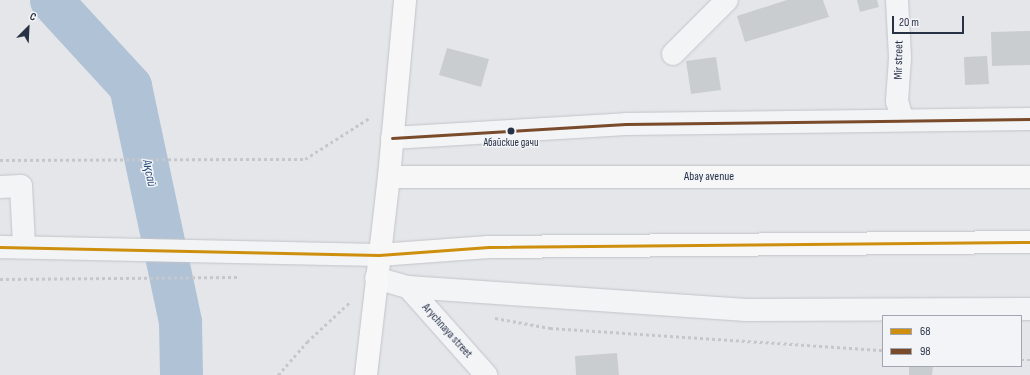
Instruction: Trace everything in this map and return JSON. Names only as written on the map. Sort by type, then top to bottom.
[{"type":"main road","points":[[366,375],[376,278],[389,178],[405,0]]},
{"type":"main road","name":"Abay avenue","points":[[389,178],[1030,177]]},
{"type":"main road","points":[[379,255],[489,247],[1030,242]]},
{"type":"street","points":[[673,54],[727,0]]},
{"type":"street","name":"Mir street","points":[[897,0],[900,58],[897,101],[902,119]]},
{"type":"street","points":[[392,138],[626,124],[902,119],[1030,119]]},
{"type":"street","points":[[11,186],[24,246]]},
{"type":"street","points":[[0,247],[24,246],[302,255],[379,255]]},
{"type":"street","points":[[376,278],[408,287],[746,310],[1030,309]]},
{"type":"street","name":"Arychnaya street","points":[[408,287],[486,375]]},
{"type":"path","points":[[0,160],[305,159],[395,101]]},
{"type":"path","points":[[0,279],[21,277],[244,277]]},
{"type":"path","points":[[278,375],[307,342],[376,278]]},
{"type":"path","points":[[487,317],[550,328],[882,350]]},
{"type":"building","points":[[787,0],[823,0],[829,17],[745,42],[737,16]]},
{"type":"building","points":[[857,0],[877,0],[879,7],[860,12]]},
{"type":"building","points":[[1030,31],[1030,65],[992,66],[991,32]]},
{"type":"building","points":[[447,48],[489,59],[481,87],[439,75]]},
{"type":"building","points":[[987,56],[989,84],[965,85],[964,57]]},
{"type":"building","points":[[716,57],[721,90],[691,94],[686,61]]},
{"type":"building","points":[[617,353],[619,375],[576,375],[575,356]]},
{"type":"building","points":[[909,367],[933,367],[932,375],[909,375]]},
{"type":"waterway","name":"Ақсай","points":[[51,0],[130,86],[180,322],[181,375]]},
{"type":"transit line","name":"98","points":[[392,138],[626,124],[1030,119]]},
{"type":"transit line","name":"68","points":[[0,247],[379,255],[489,247],[1030,242]]},
{"type":"place","name":"Абайские дачи","points":[[511,131]]}]
